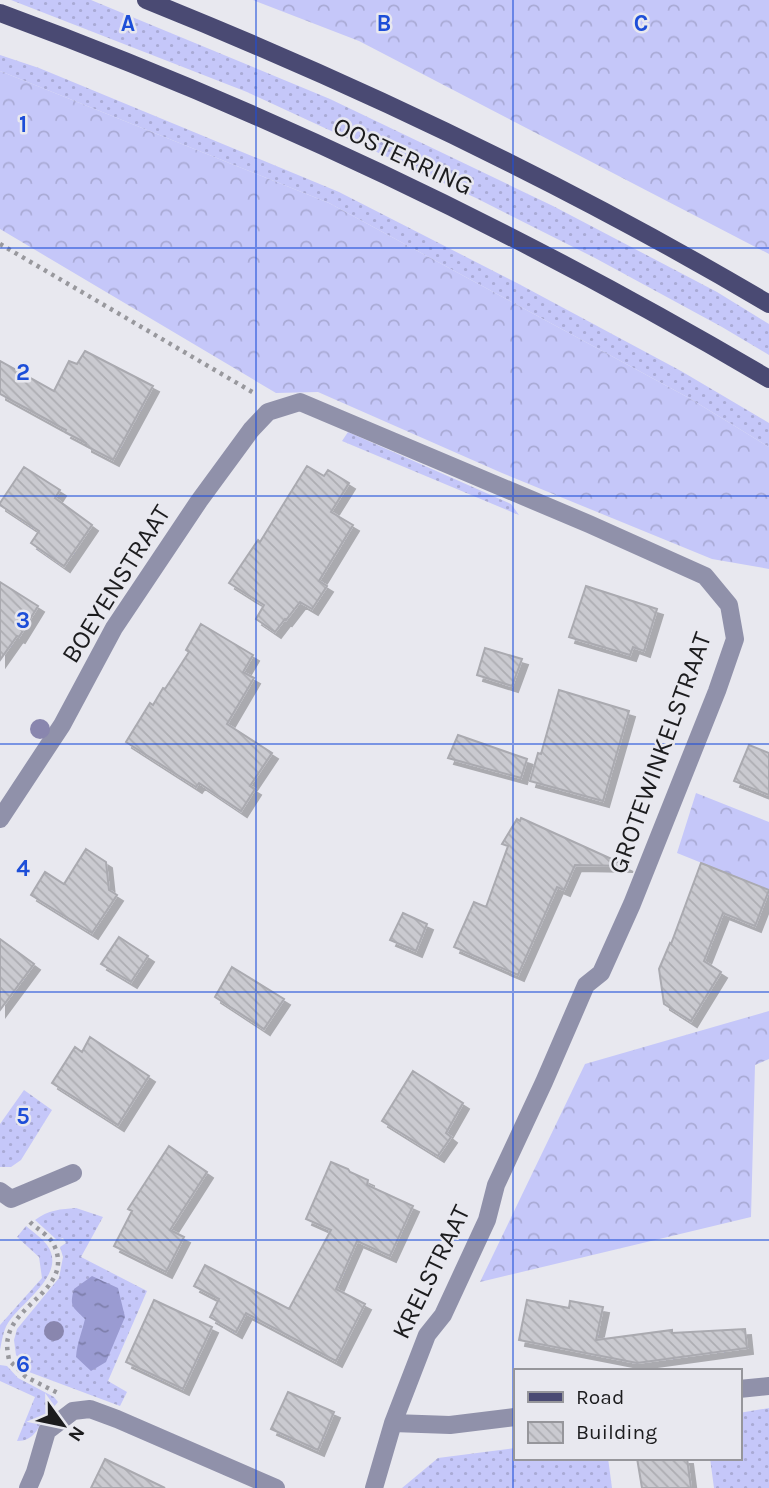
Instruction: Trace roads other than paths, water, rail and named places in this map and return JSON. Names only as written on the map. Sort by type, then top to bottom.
[{"type":"main road","name":"OOSTERRING","points":[[146,0],[373,97],[519,167],[769,303]]},
{"type":"main road","name":"OOSTERRING","points":[[0,13],[180,84],[485,223],[678,326],[769,379]]},
{"type":"street","name":"BOEYENSTRAAT","points":[[0,819],[62,725],[114,628],[199,501],[251,430],[268,412],[300,402]]},
{"type":"street","name":"GROTEWINKELSTRAAT","points":[[300,402],[705,576],[729,605],[735,639],[717,691],[632,904],[601,973],[586,985],[544,1082]]},
{"type":"street","name":"KRELSTRAAT","points":[[374,1488],[393,1423],[427,1335],[443,1315],[488,1220],[496,1185],[544,1082]]},
{"type":"street","points":[[0,1191],[11,1199],[73,1173]]},
{"type":"street","points":[[741,1389],[769,1385]]},
{"type":"street","points":[[28,1488],[47,1432],[73,1411],[90,1409],[276,1488]]},
{"type":"street","points":[[393,1423],[450,1425],[514,1417]]},
{"type":"water","points":[[92,1276],[118,1288],[125,1317],[106,1362],[91,1371],[76,1357],[85,1319],[75,1309],[72,1300],[74,1289]]}]
